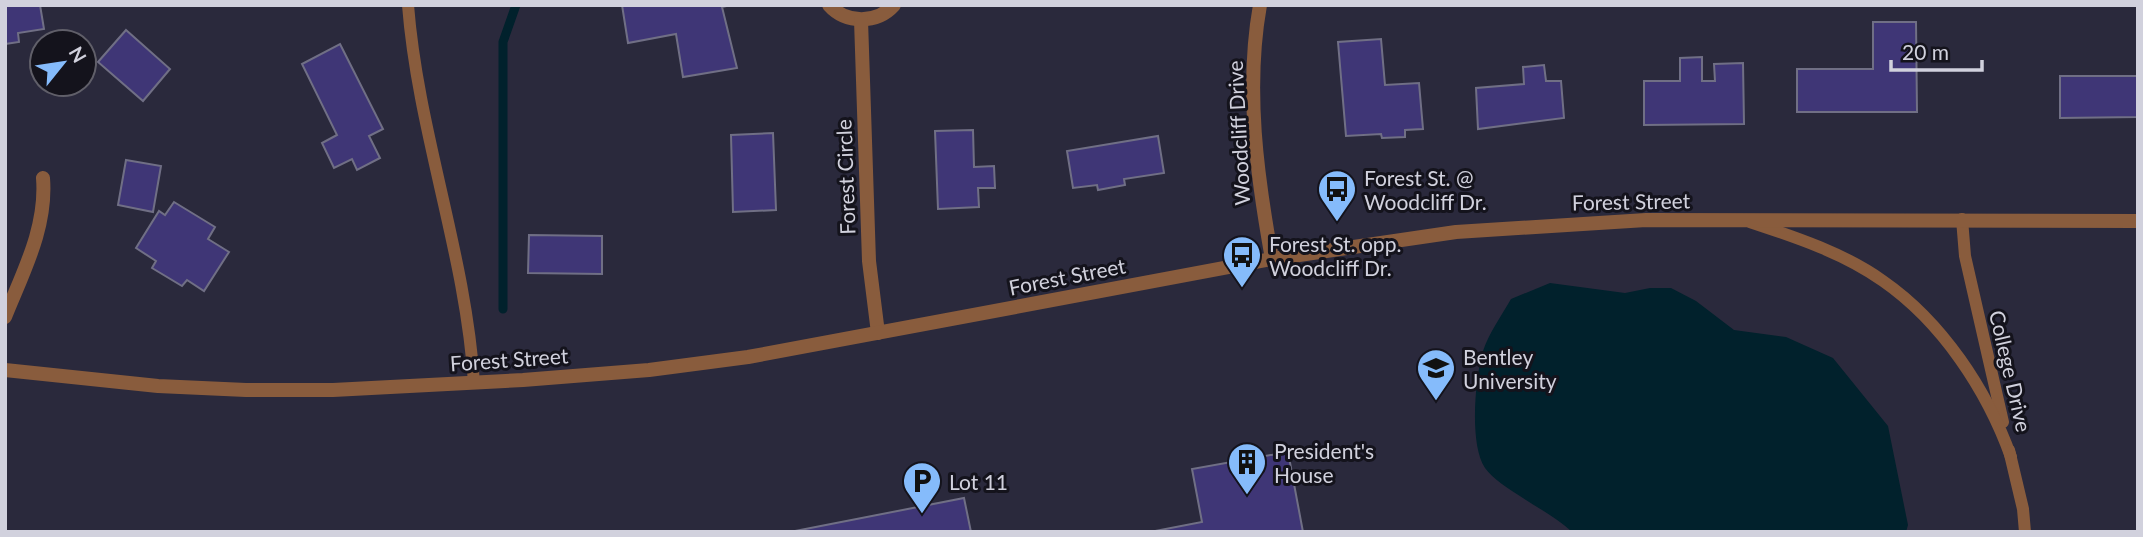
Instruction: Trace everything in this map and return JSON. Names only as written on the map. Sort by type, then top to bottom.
[{"type":"street","points":[[829,5],[846,17],[861,20],[876,18],[894,5]]},
{"type":"street","name":"Woodcliff Drive","points":[[1260,5],[1254,61],[1254,123],[1259,182],[1272,259]]},
{"type":"street","name":"Forest Circle","points":[[861,20],[869,261],[878,333]]},
{"type":"street","points":[[5,317],[39,232],[44,205],[43,178]]},
{"type":"street","name":"Forest Street","points":[[5,370],[145,385],[246,390],[474,383],[699,365],[1272,259],[1424,235],[1526,225],[1743,219],[2138,221]]},
{"type":"lane","points":[[408,5],[418,81],[469,315],[474,383]]},
{"type":"lane","points":[[1743,219],[1851,262],[1882,280],[1902,296],[1935,330],[1973,379],[1995,416],[2011,457]]},
{"type":"lane","name":"College Drive","points":[[1962,219],[1965,256],[2023,509],[2025,532]]},
{"type":"water","points":[[1550,283],[1625,293],[1650,288],[1671,288],[1696,301],[1734,330],[1786,337],[1833,358],[1888,426],[1908,525],[1906,532],[1572,532],[1501,483],[1485,468],[1477,443],[1475,411],[1480,363],[1489,338],[1511,299]]},
{"type":"building","points":[[5,5],[40,5],[44,28],[28,28],[28,31],[18,33],[19,42],[5,44]]},
{"type":"building","points":[[622,5],[731,5],[722,7],[737,68],[683,77],[676,34],[628,43]]},
{"type":"building","points":[[1873,22],[1916,22],[1917,112],[1797,112],[1797,69],[1873,69]]},
{"type":"building","points":[[126,30],[170,69],[143,101],[98,62]]},
{"type":"building","points":[[1381,39],[1385,85],[1419,83],[1423,129],[1405,130],[1405,137],[1382,138],[1381,134],[1346,136],[1338,42]]},
{"type":"building","points":[[340,44],[383,129],[369,136],[380,158],[357,170],[352,159],[334,168],[322,143],[337,135],[302,64]]},
{"type":"building","points":[[1702,57],[1702,81],[1715,81],[1714,64],[1743,63],[1744,124],[1644,125],[1644,81],[1680,81],[1680,58]]},
{"type":"building","points":[[1544,65],[1546,81],[1561,81],[1564,118],[1478,129],[1476,88],[1524,84],[1523,67]]},
{"type":"building","points":[[2060,76],[2138,76],[2138,117],[2060,118]]},
{"type":"building","points":[[973,130],[974,167],[994,166],[995,188],[978,188],[979,207],[938,209],[935,131]]},
{"type":"building","points":[[773,133],[776,210],[733,212],[731,135]]},
{"type":"building","points":[[1158,136],[1164,173],[1124,179],[1125,185],[1098,190],[1097,185],[1073,188],[1067,151]]},
{"type":"building","points":[[126,160],[161,166],[153,212],[118,205]]},
{"type":"building","points":[[174,202],[215,227],[208,239],[229,252],[204,291],[187,280],[182,286],[152,268],[156,261],[136,248],[159,211],[165,215]]},
{"type":"building","points":[[529,235],[602,236],[602,274],[528,273]]},
{"type":"building","name":"President's House","points":[[1288,452],[1303,532],[1150,532],[1202,522],[1192,469]]},
{"type":"building","name":"Lot 11","points":[[964,498],[971,532],[790,532]]},
{"type":"waterway","points":[[503,309],[503,42],[516,5]]},
{"type":"place","name":"Forest St. @ Woodcliff Dr.","points":[[1337,223]]},
{"type":"place","name":"Forest St. opp. Woodcliff Dr.","points":[[1242,289]]},
{"type":"place","name":"Bentley University","points":[[1436,402]]},
{"type":"place","name":"President's House","points":[[1247,496]]},
{"type":"place","name":"Lot 11","points":[[922,515]]}]
